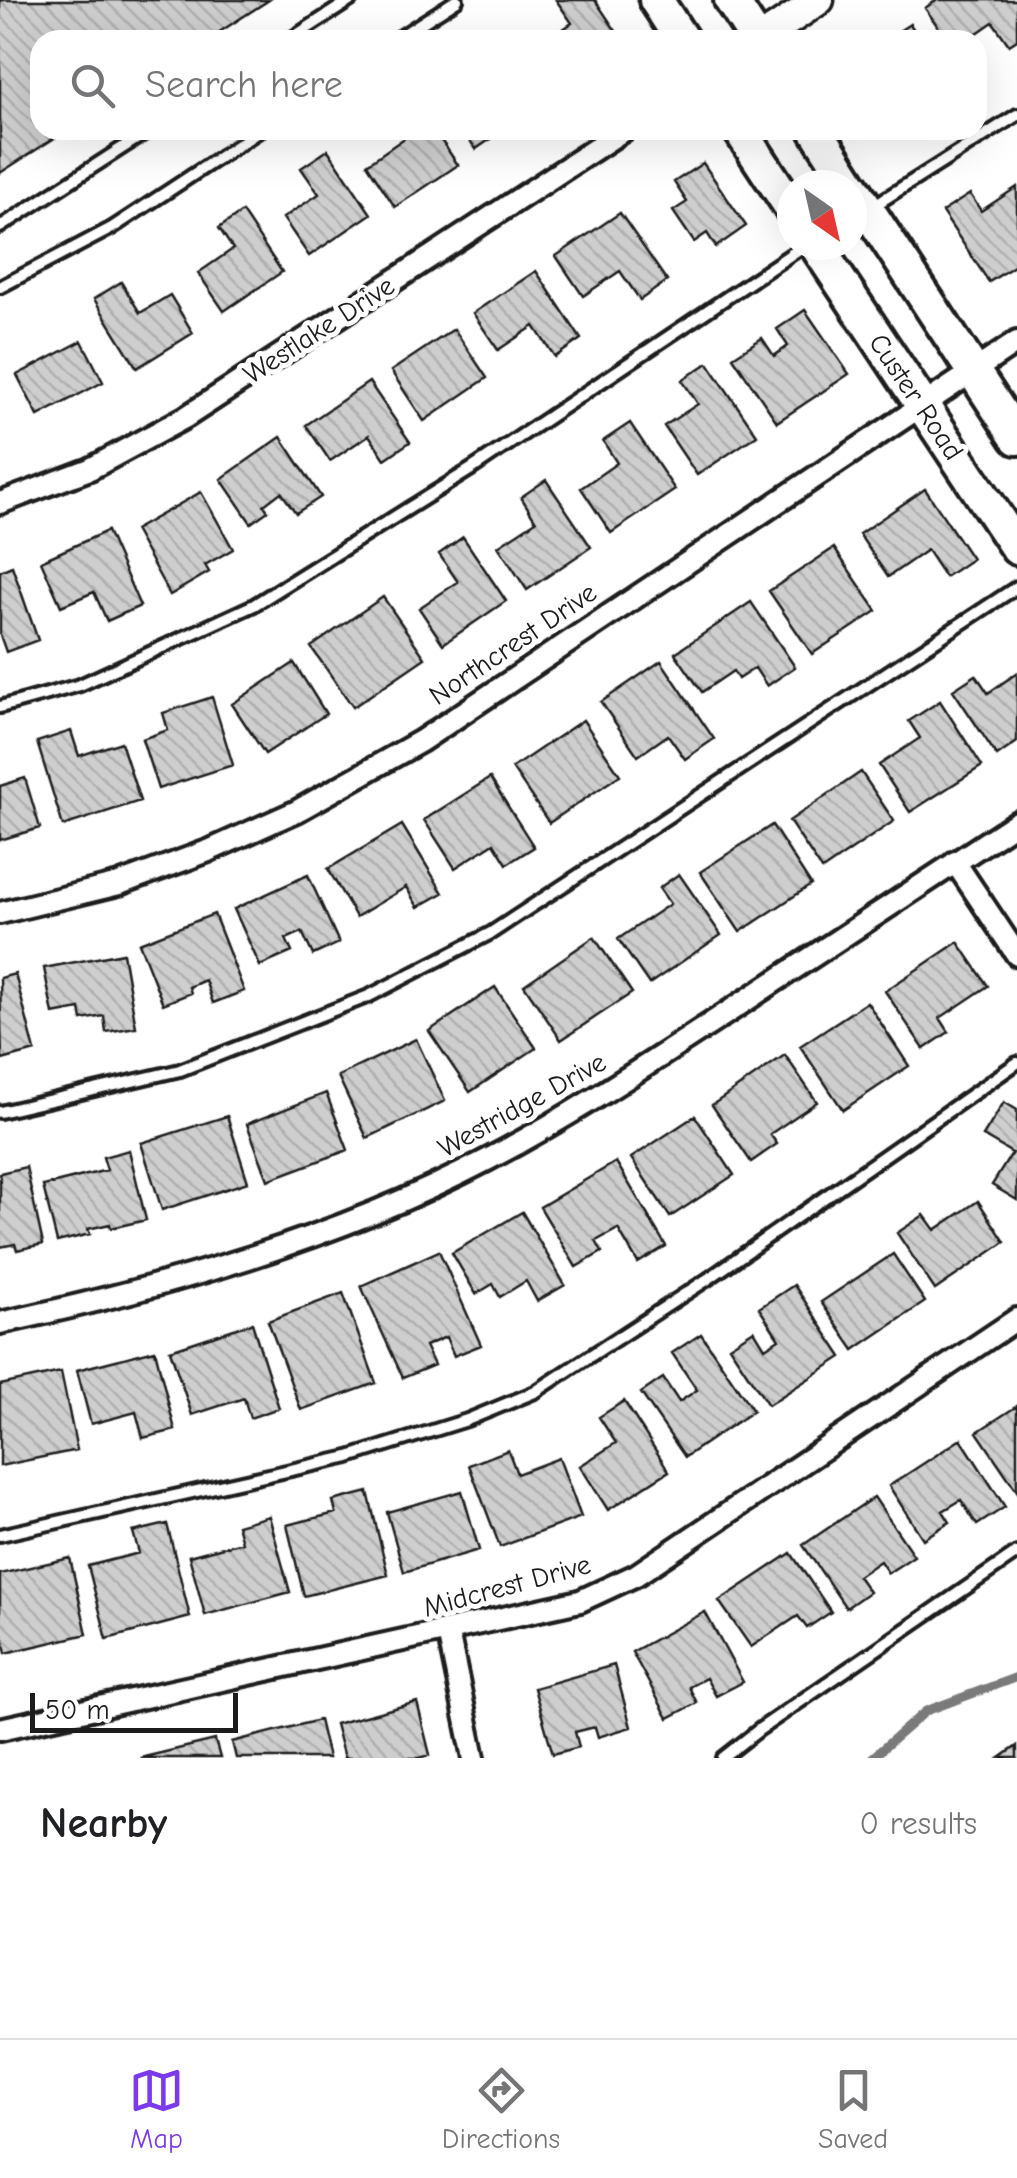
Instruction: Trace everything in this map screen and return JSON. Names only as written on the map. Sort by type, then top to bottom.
[{"type":"main road","points":[[656,0],[676,30]]},
{"type":"main road","points":[[731,0],[751,30]]},
{"type":"main road","points":[[747,140],[777,186]]},
{"type":"main road","points":[[822,140],[842,170]]},
{"type":"main road","points":[[867,209],[1017,438]]},
{"type":"main road","name":"Custer Road","points":[[826,260],[1017,548]]},
{"type":"street","points":[[773,30],[819,0]]},
{"type":"street","name":"Westlake Drive","points":[[0,503],[90,469],[186,417],[609,140]]},
{"type":"street","name":"Northcrest Drive","points":[[0,913],[119,884],[208,851],[296,811],[420,741],[1017,342]]},
{"type":"street","name":"Westridge Drive","points":[[0,1322],[85,1304],[237,1261],[362,1216],[483,1162],[582,1108],[1017,822]]},
{"type":"street","points":[[955,862],[1017,955]]},
{"type":"street","name":"Midcrest Drive","points":[[0,1729],[580,1601],[636,1575],[1017,1319]]},
{"type":"street","points":[[448,1632],[474,1758]]},
{"type":"lane","points":[[304,30],[351,0]]},
{"type":"lane","points":[[411,30],[458,0]]},
{"type":"lane","points":[[987,130],[1017,115]]},
{"type":"lane","points":[[0,227],[135,140]]},
{"type":"lane","points":[[0,287],[112,228],[247,140]]},
{"type":"lane","points":[[867,189],[966,140]]},
{"type":"lane","points":[[0,707],[80,685],[254,605],[473,468],[783,260]]},
{"type":"lane","points":[[0,1112],[180,1070],[368,996],[491,933],[1017,587]]},
{"type":"lane","points":[[0,1536],[350,1457],[467,1420],[534,1392],[708,1279],[1017,1063]]},
{"type":"lane","points":[[723,1758],[1017,1553]]},
{"type":"building","points":[[0,0],[269,0],[222,30],[30,30],[30,140],[51,140],[0,173]]},
{"type":"building","points":[[556,0],[595,0],[615,30],[562,30],[572,23]]},
{"type":"building","points":[[937,0],[1017,0],[1017,40],[1009,45],[993,22],[981,30],[940,30],[925,8]]},
{"type":"building","points":[[402,140],[441,140],[458,165],[395,207],[367,164]]},
{"type":"building","points":[[469,140],[489,140],[476,149]]},
{"type":"building","points":[[328,150],[371,214],[309,256],[283,218],[319,194],[301,168]]},
{"type":"building","points":[[703,163],[746,226],[716,247],[707,233],[694,242],[673,211],[687,202],[674,182]]},
{"type":"building","points":[[1017,187],[1017,264],[989,282],[942,212],[970,194],[981,211]]},
{"type":"building","points":[[242,212],[282,272],[224,311],[198,273],[233,249],[219,228]]},
{"type":"building","points":[[620,213],[667,281],[640,300],[620,271],[583,296],[556,256]]},
{"type":"building","points":[[536,271],[581,339],[555,357],[534,326],[498,350],[473,313]]},
{"type":"building","points":[[121,282],[140,313],[170,295],[193,333],[137,368],[94,299]]},
{"type":"building","points":[[805,310],[849,374],[777,422],[733,357],[762,338],[774,356],[788,346],[777,329]]},
{"type":"building","points":[[454,329],[487,378],[424,421],[391,371]]},
{"type":"building","points":[[82,341],[103,382],[38,416],[17,375]]},
{"type":"building","points":[[708,363],[757,435],[697,475],[664,426],[698,404],[682,380]]},
{"type":"building","points":[[369,382],[410,442],[385,459],[369,435],[330,461],[306,425]]},
{"type":"building","points":[[630,423],[675,490],[611,533],[581,488],[617,463],[603,441]]},
{"type":"building","points":[[281,437],[321,497],[296,513],[281,492],[264,505],[268,511],[251,523],[221,479]]},
{"type":"building","points":[[546,480],[591,547],[527,590],[498,546],[536,521],[521,497]]},
{"type":"building","points":[[925,489],[972,559],[945,577],[927,550],[888,577],[859,534]]},
{"type":"building","points":[[201,492],[233,549],[205,565],[209,572],[170,595],[134,530]]},
{"type":"building","points":[[107,531],[140,606],[107,621],[94,592],[61,606],[41,561]]},
{"type":"building","points":[[463,537],[506,601],[443,644],[419,608],[458,582],[439,554]]},
{"type":"building","points":[[834,548],[877,611],[812,654],[769,591]]},
{"type":"building","points":[[12,566],[38,640],[6,652],[0,635],[0,571]]},
{"type":"building","points":[[383,597],[425,658],[353,707],[311,647]]},
{"type":"building","points":[[751,602],[795,667],[767,686],[755,668],[738,679],[733,671],[702,692],[675,653]]},
{"type":"building","points":[[661,661],[714,739],[685,759],[668,735],[638,756],[601,702]]},
{"type":"building","points":[[294,663],[326,714],[265,754],[232,704]]},
{"type":"building","points":[[1017,673],[1017,742],[997,756],[953,690],[976,675],[988,693]]},
{"type":"building","points":[[212,697],[233,765],[158,789],[142,739],[168,730],[163,713]]},
{"type":"building","points":[[940,701],[982,766],[910,812],[879,765],[920,738],[909,721]]},
{"type":"building","points":[[583,720],[620,775],[549,823],[512,768]]},
{"type":"building","points":[[71,731],[79,756],[121,742],[140,801],[63,826],[37,742]]},
{"type":"building","points":[[861,772],[894,821],[822,870],[789,821]]},
{"type":"building","points":[[25,778],[40,828],[0,840],[0,786]]},
{"type":"building","points":[[490,778],[534,847],[507,864],[494,843],[455,868],[424,820]]},
{"type":"building","points":[[402,825],[443,893],[418,907],[406,887],[356,917],[328,869]]},
{"type":"building","points":[[772,825],[811,885],[740,932],[700,872]]},
{"type":"building","points":[[679,874],[721,935],[649,984],[618,939],[670,904],[659,888]]},
{"type":"building","points":[[308,875],[339,943],[313,955],[302,932],[286,939],[292,952],[260,966],[234,909]]},
{"type":"building","points":[[214,914],[244,991],[213,1003],[205,980],[189,987],[191,993],[163,1004],[139,943]]},
{"type":"building","points":[[594,937],[632,993],[561,1040],[524,985]]},
{"type":"building","points":[[958,942],[988,986],[940,1018],[949,1032],[924,1049],[885,991]]},
{"type":"building","points":[[123,953],[136,1027],[106,1032],[104,1016],[82,1020],[80,1009],[53,1014],[44,968]]},
{"type":"building","points":[[15,974],[35,1051],[2,1060],[0,978]]},
{"type":"building","points":[[495,987],[536,1048],[470,1092],[429,1031]]},
{"type":"building","points":[[867,1002],[909,1066],[843,1110],[800,1046]]},
{"type":"building","points":[[416,1039],[445,1101],[367,1138],[338,1076]]},
{"type":"building","points":[[785,1055],[817,1102],[770,1134],[777,1144],[751,1162],[712,1105]]},
{"type":"building","points":[[326,1093],[348,1150],[268,1180],[247,1124]]},
{"type":"building","points":[[1004,1102],[1017,1110],[1017,1200],[992,1185],[1012,1153],[983,1136]]},
{"type":"building","points":[[227,1116],[248,1182],[162,1210],[141,1143]]},
{"type":"building","points":[[695,1116],[734,1175],[670,1217],[631,1158]]},
{"type":"building","points":[[129,1150],[146,1220],[88,1229],[90,1234],[57,1242],[43,1186],[107,1170],[103,1157]]},
{"type":"building","points":[[616,1162],[666,1246],[638,1263],[618,1229],[596,1241],[602,1252],[576,1267],[540,1207]]},
{"type":"building","points":[[26,1167],[43,1244],[17,1250],[15,1244],[0,1247],[0,1173]]},
{"type":"building","points":[[978,1201],[1005,1242],[935,1290],[897,1233],[924,1215],[935,1230]]},
{"type":"building","points":[[522,1212],[565,1285],[537,1301],[526,1281],[500,1297],[493,1284],[476,1294],[452,1253]]},
{"type":"building","points":[[439,1251],[481,1345],[454,1356],[446,1337],[425,1346],[434,1365],[403,1378],[361,1286]]},
{"type":"building","points":[[893,1254],[925,1302],[854,1350],[821,1302]]},
{"type":"building","points":[[794,1285],[842,1357],[768,1405],[729,1346],[754,1330],[765,1348],[779,1339],[759,1308]]},
{"type":"building","points":[[343,1293],[376,1383],[301,1410],[268,1321]]},
{"type":"building","points":[[252,1323],[279,1408],[250,1418],[244,1398],[192,1415],[170,1350]]},
{"type":"building","points":[[701,1334],[753,1411],[685,1457],[641,1393],[663,1378],[679,1402],[697,1390],[672,1353]]},
{"type":"building","points":[[155,1350],[175,1430],[143,1438],[136,1412],[91,1424],[77,1370]]},
{"type":"building","points":[[61,1372],[77,1450],[0,1466],[0,1385]]},
{"type":"building","points":[[624,1401],[669,1471],[608,1510],[580,1466],[616,1443],[599,1417]]},
{"type":"building","points":[[1017,1406],[1017,1491],[977,1432]]},
{"type":"building","points":[[961,1439],[1005,1507],[977,1525],[961,1500],[943,1511],[950,1522],[923,1539],[889,1486]]},
{"type":"building","points":[[508,1450],[517,1474],[559,1458],[581,1517],[500,1547],[469,1465]]},
{"type":"building","points":[[462,1491],[479,1550],[404,1572],[387,1512]]},
{"type":"building","points":[[368,1492],[388,1575],[304,1596],[287,1525],[336,1513],[333,1501]]},
{"type":"building","points":[[874,1497],[914,1556],[888,1573],[880,1561],[858,1576],[869,1592],[846,1608],[803,1545]]},
{"type":"building","points":[[269,1516],[290,1592],[205,1615],[189,1556],[242,1542],[237,1525]]},
{"type":"building","points":[[167,1524],[190,1617],[107,1639],[88,1566],[139,1553],[133,1532]]},
{"type":"building","points":[[791,1553],[831,1612],[807,1628],[798,1616],[751,1647],[719,1601]]},
{"type":"building","points":[[70,1558],[87,1634],[6,1653],[0,1625],[0,1574]]},
{"type":"building","points":[[705,1612],[743,1682],[716,1696],[706,1678],[689,1687],[697,1703],[668,1718],[632,1652]]},
{"type":"building","points":[[614,1665],[631,1727],[598,1737],[595,1727],[575,1732],[579,1747],[553,1754],[534,1688]]},
{"type":"building","points":[[417,1702],[430,1755],[344,1758],[335,1724]]},
{"type":"building","points":[[319,1720],[328,1758],[236,1758],[232,1742]]},
{"type":"building","points":[[215,1740],[220,1758],[140,1758]]},
{"type":"building","points":[[1017,1746],[1017,1758],[1000,1758]]},
{"type":"waterway","points":[[872,1758],[926,1711],[1017,1677]]}]
